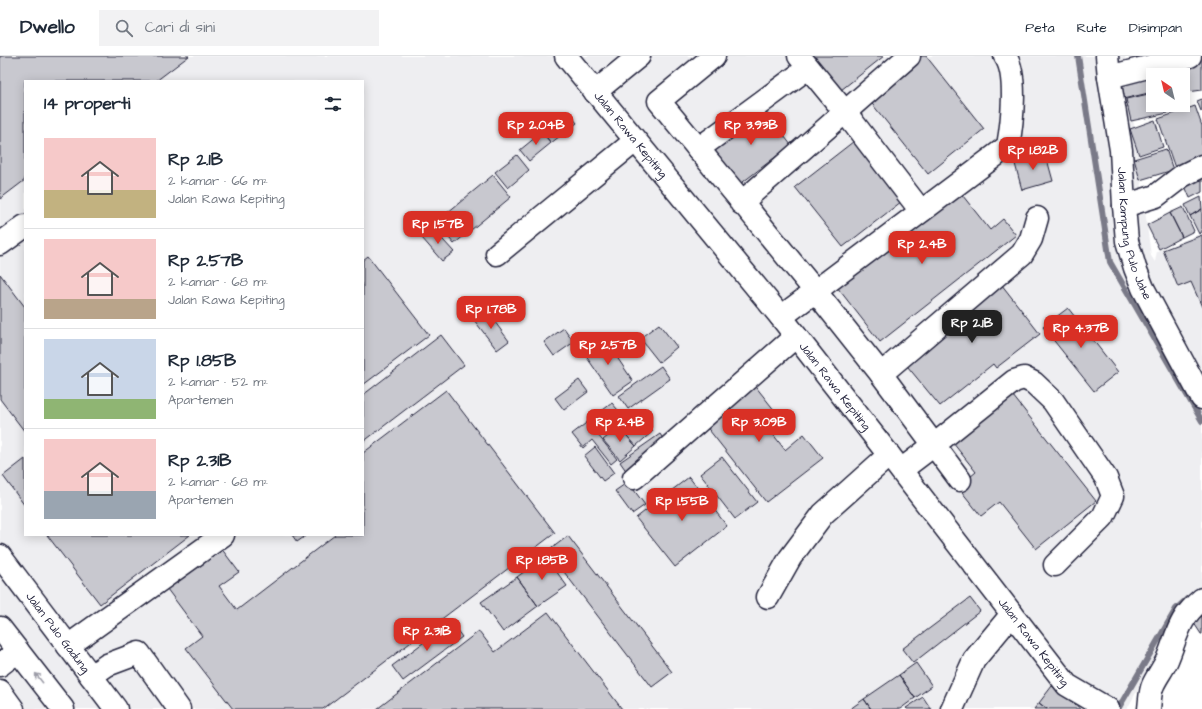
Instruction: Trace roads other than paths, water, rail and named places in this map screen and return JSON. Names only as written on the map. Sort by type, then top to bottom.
[{"type":"street","name":"Jalan Rawa Kepiting","points":[[566,56],[796,336],[1067,685],[1108,709]]},
{"type":"street","points":[[595,92],[639,56]]},
{"type":"street","points":[[714,56],[659,101],[882,374],[960,480]]},
{"type":"street","points":[[741,203],[909,56]]},
{"type":"street","points":[[781,318],[1008,146],[1013,106],[1010,63],[1005,56]]},
{"type":"street","points":[[1108,66],[1190,56]]},
{"type":"street","points":[[698,149],[803,62],[921,211]]},
{"type":"street","name":"Jalan Kampung Pulo Jahe","points":[[1108,66],[1121,150],[1127,241],[1134,268],[1143,288],[1199,385]]},
{"type":"street","points":[[497,254],[635,141]]},
{"type":"street","points":[[1124,206],[1156,196],[1182,176],[1202,166]]},
{"type":"street","points":[[882,374],[1022,254],[1031,239],[1038,218]]},
{"type":"street","points":[[0,244],[24,227]]},
{"type":"street","points":[[634,478],[796,336]]},
{"type":"street","points":[[768,596],[790,558],[823,514],[895,462],[934,445],[1014,381],[1024,378],[1034,383],[1053,401],[1106,478],[1113,496],[1103,517],[1055,566]]},
{"type":"street","points":[[68,646],[222,536]]},
{"type":"street","name":"Jalan Pulo Gadung","points":[[0,556],[116,709]]},
{"type":"street","points":[[1149,709],[1152,686],[1167,661],[1182,620],[1202,599]]},
{"type":"street","points":[[952,709],[974,660],[1012,614]]},
{"type":"street","points":[[0,628],[63,709]]},
{"type":"street","points":[[0,665],[18,651]]},
{"type":"street","points":[[91,676],[107,665],[139,653],[179,709]]},
{"type":"street","points":[[0,690],[13,709]]},
{"type":"waterway","points":[[1078,56],[1110,262],[1202,421]]},
{"type":"waterway","points":[[1118,709],[1176,609],[1187,599]]}]
